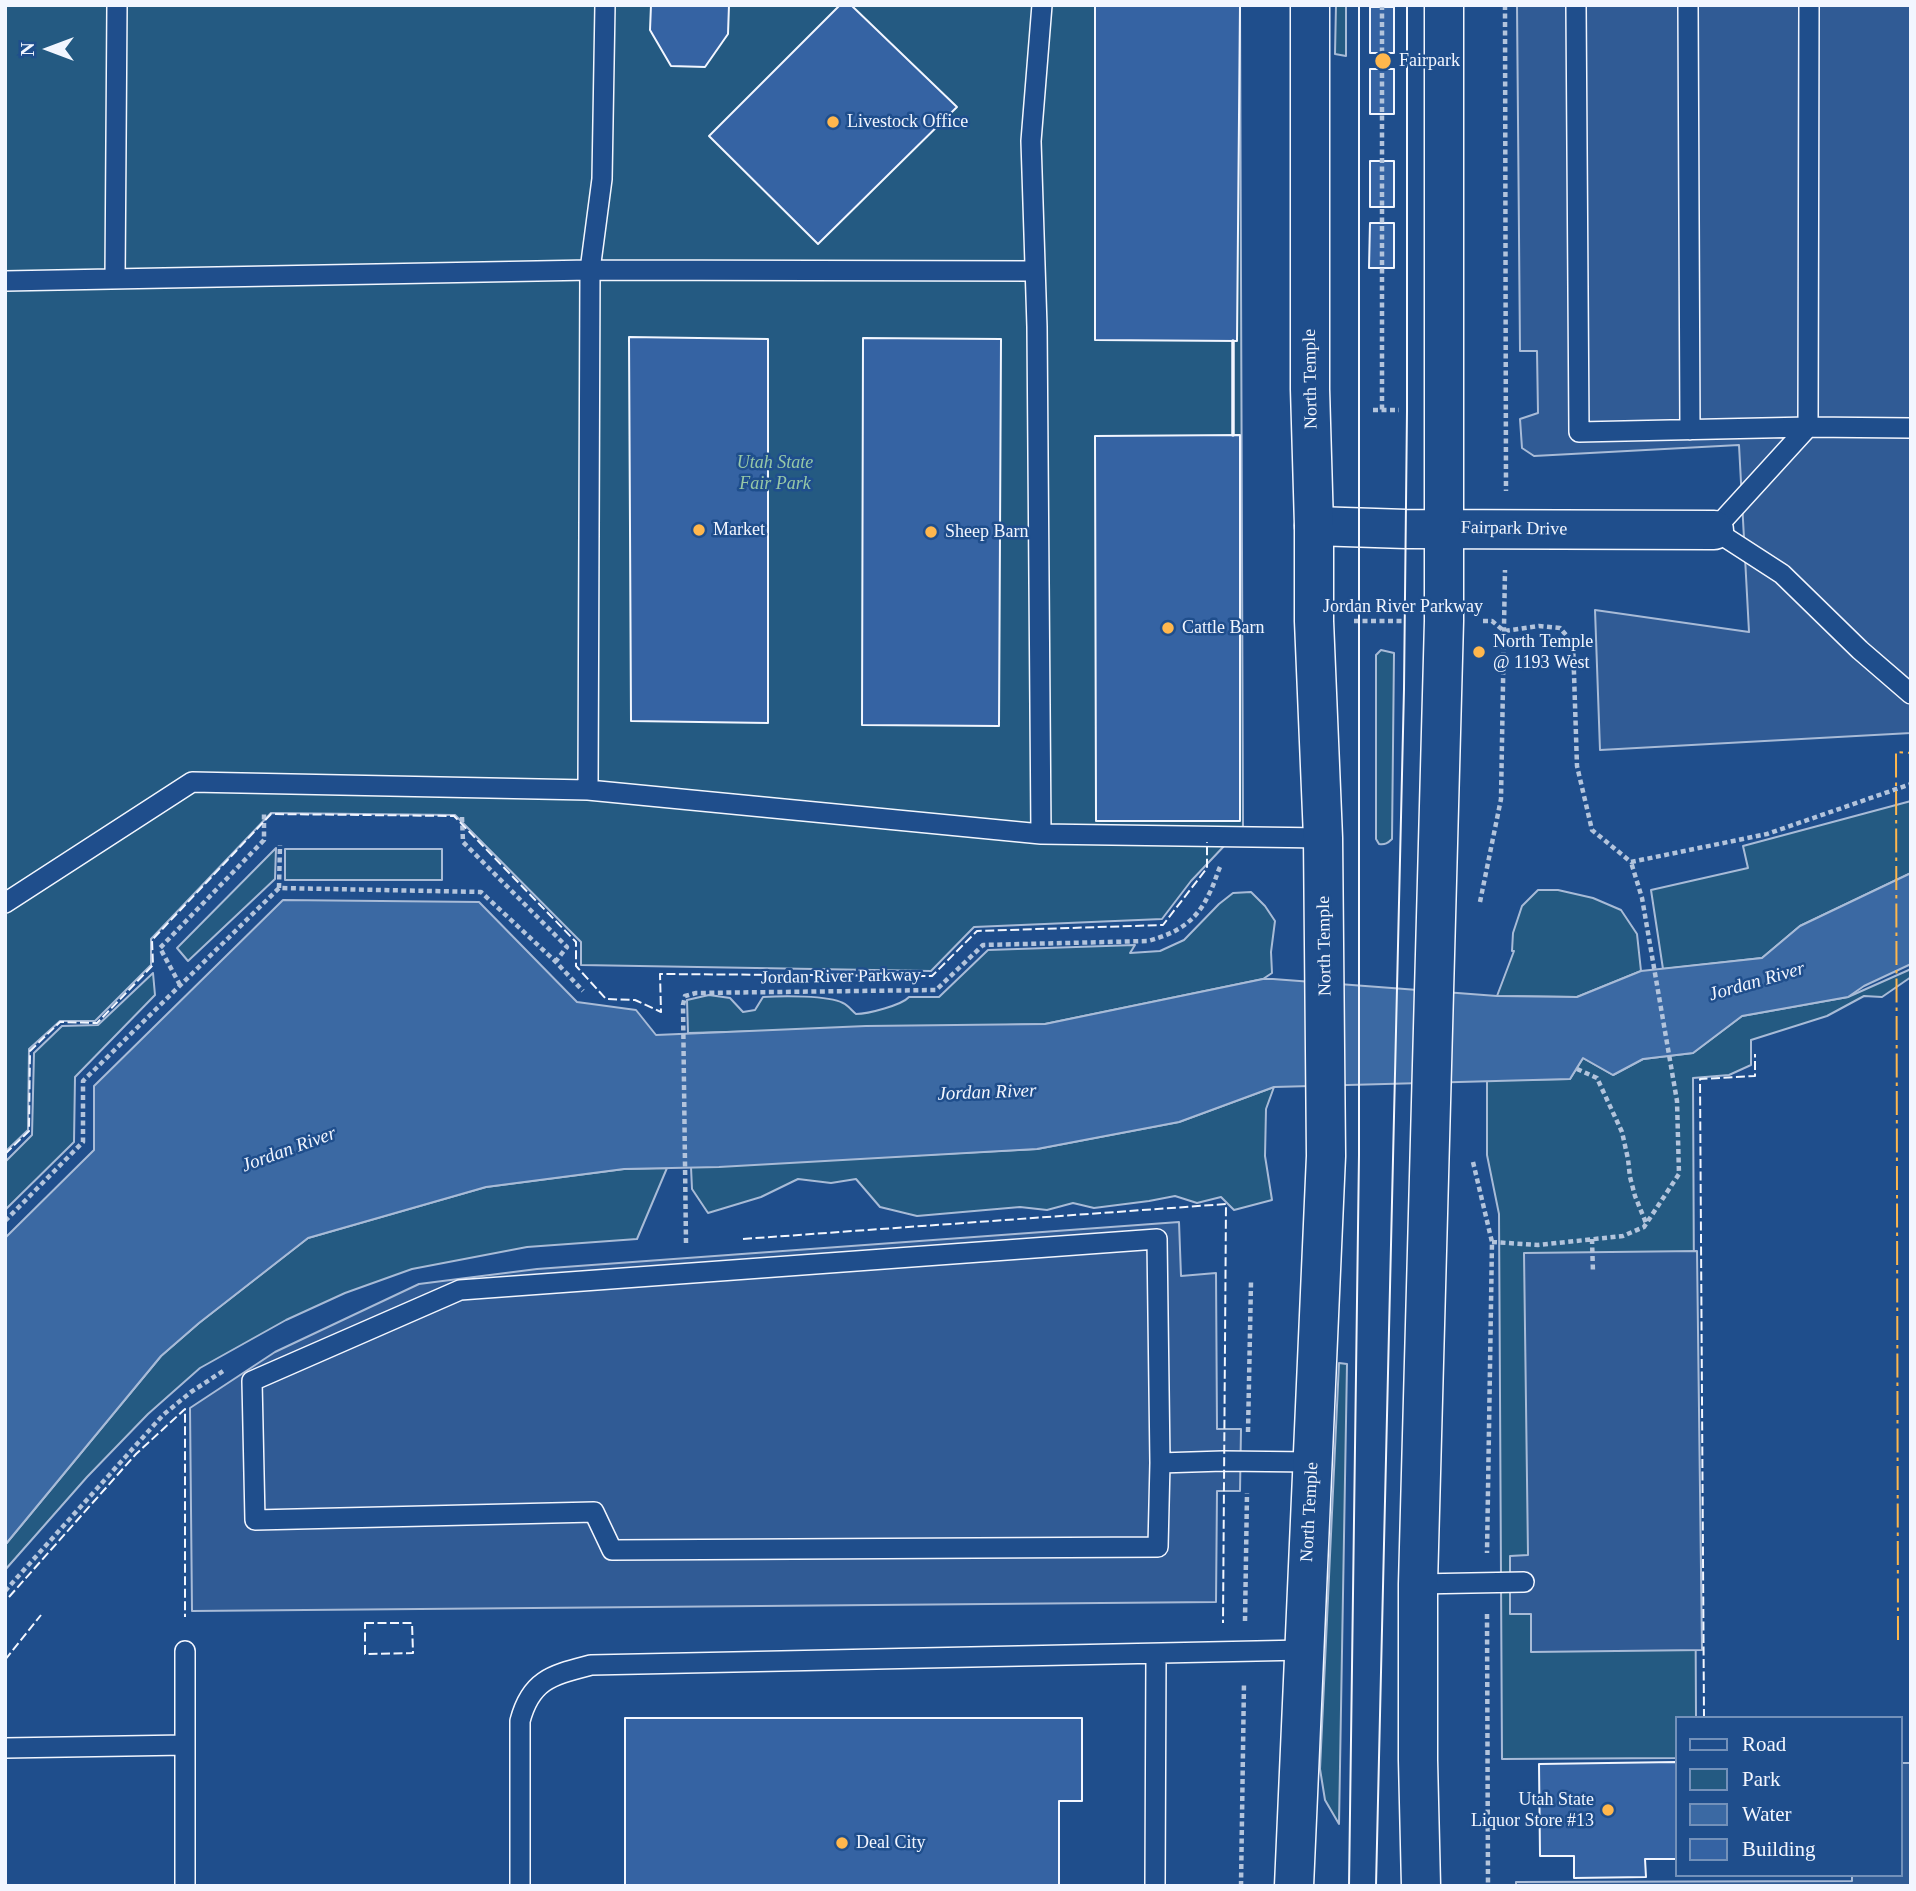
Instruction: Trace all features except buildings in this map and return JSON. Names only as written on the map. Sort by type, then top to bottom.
[{"type":"main road","name":"North Temple","points":[[1294,1886],[1326,1156],[1325,919],[1314,621],[1310,389],[1310,5]]},
{"type":"main road","points":[[1421,1886],[1418,1584],[1444,621],[1444,5]]},
{"type":"main road","name":"Fairpark Drive","points":[[1314,526],[1714,530]]},
{"type":"lane","points":[[115,279],[117,5]]},
{"type":"lane","points":[[588,790],[590,270],[602,178],[605,5]]},
{"type":"lane","points":[[1041,834],[1037,340],[1031,141],[1042,5]]},
{"type":"lane","points":[[1576,5],[1579,432],[1911,428]]},
{"type":"lane","points":[[1688,5],[1690,430]]},
{"type":"lane","points":[[1809,5],[1808,428],[1714,530],[1782,575],[1911,695]]},
{"type":"lane","points":[[5,281],[590,270],[1035,271]]},
{"type":"lane","points":[[5,903],[192,782],[588,790],[1041,834],[1323,838]]},
{"type":"lane","points":[[1157,1240],[1160,1463],[1158,1547],[612,1550],[594,1512],[255,1520],[252,1381],[460,1290],[1157,1240]]},
{"type":"lane","points":[[1160,1463],[1312,1462]]},
{"type":"lane","points":[[1418,1584],[1524,1582]]},
{"type":"lane","points":[[520,1886],[520,1721],[525,1702],[536,1688],[557,1674],[591,1665],[1304,1650]]},
{"type":"lane","points":[[185,1651],[185,1886]]},
{"type":"lane","points":[[1155,1886],[1156,1654]]},
{"type":"lane","points":[[5,1748],[185,1745]]},
{"type":"path","points":[[1381,5],[1382,411]]},
{"type":"path","points":[[1504,5],[1506,449]]},
{"type":"path","points":[[1373,411],[1399,411]]},
{"type":"path","points":[[1478,911],[1501,799],[1504,608]]},
{"type":"path","name":"Jordan River Parkway","points":[[1314,621],[1492,621],[1504,631],[1539,626],[1560,628],[1573,643],[1577,766],[1592,830],[1631,862]]},
{"type":"path","points":[[180,985],[160,948],[264,840],[264,784]]},
{"type":"path","points":[[1471,1156],[1492,1242],[1538,1245],[1592,1240],[1623,1236],[1644,1227],[1679,1174],[1676,1101],[1642,898],[1631,862],[1767,834],[1911,785]]},
{"type":"path","points":[[462,788],[463,842],[566,947],[555,961]]},
{"type":"path","points":[[5,1221],[83,1142],[83,1081],[279,888],[280,845]]},
{"type":"path","name":"Jordan River Parkway","points":[[685,1188],[683,1005],[685,996],[689,993],[936,990],[983,945],[1148,941],[1169,935],[1188,924],[1209,896],[1219,869]]},
{"type":"path","points":[[279,888],[481,892],[583,991]]},
{"type":"path","points":[[1577,1069],[1597,1078],[1622,1132],[1635,1196],[1647,1224]]},
{"type":"path","points":[[1592,1240],[1593,1273]]},
{"type":"path","points":[[1241,1886],[1251,1282]]},
{"type":"green space","name":"Utah State Fair Park","points":[[5,5],[1240,5],[1243,826],[1191,881],[1162,919],[974,927],[931,971],[581,965],[581,942],[455,815],[271,813],[151,939],[151,965],[95,1021],[60,1021],[29,1049],[28,1130],[5,1152]]},
{"type":"green space","points":[[1336,5],[1346,5],[1346,56],[1335,54]]},
{"type":"green space","points":[[1381,650],[1394,653],[1392,839],[1379,844],[1376,839],[1376,655]]},
{"type":"green space","points":[[1911,801],[1911,873],[1800,926],[1762,958],[1663,969],[1651,890],[1748,868],[1743,846]]},
{"type":"green space","points":[[276,848],[275,879],[188,961],[177,948]]},
{"type":"green space","points":[[285,849],[442,849],[442,880],[285,880]]},
{"type":"green space","points":[[1538,890],[1558,890],[1593,898],[1621,910],[1637,934],[1641,971],[1577,997],[1497,996],[1514,951],[1513,933],[1522,906]]},
{"type":"green space","points":[[1251,892],[1275,921],[1271,952],[1272,973],[1263,979],[1045,1024],[688,1033],[687,1000],[709,995],[730,998],[743,1012],[755,1010],[763,997],[792,996],[836,1000],[856,1014],[861,1014],[892,1006],[909,997],[939,997],[988,950],[1135,945],[1130,953],[1160,951],[1184,940],[1233,893]]},
{"type":"green space","points":[[1911,969],[1911,977],[1882,997],[1864,996],[1827,1016],[1751,1040],[1751,1065],[1729,1075],[1693,1078],[1696,1716],[1674,1716],[1674,1758],[1502,1759],[1499,1214],[1487,1155],[1487,1080],[1570,1079],[1583,1058],[1613,1075],[1643,1059],[1693,1053],[1742,1016],[1848,997]]},
{"type":"green space","points":[[153,973],[155,995],[75,1077],[74,1142],[5,1210],[5,1162],[32,1135],[34,1053],[62,1026],[98,1025]]},
{"type":"green space","points":[[1274,1087],[1266,1109],[1265,1156],[1272,1200],[1234,1210],[1221,1197],[1197,1203],[1175,1196],[1094,1208],[1073,1203],[1047,1210],[1020,1207],[917,1216],[880,1207],[856,1179],[831,1183],[798,1179],[761,1197],[708,1213],[692,1189],[691,1167],[1037,1149],[1179,1122]]},
{"type":"green space","points":[[667,1168],[637,1239],[527,1247],[412,1269],[345,1293],[286,1320],[200,1368],[148,1414],[87,1477],[5,1570],[5,1545],[161,1356],[308,1238],[486,1187],[624,1169]]},
{"type":"green space","points":[[1339,1363],[1347,1364],[1339,1824],[1325,1800],[1320,1769]]},
{"type":"shaded area","points":[[1517,5],[1911,5],[1911,733],[1600,750],[1595,610],[1749,632],[1739,445],[1534,456],[1522,448],[1520,419],[1538,413],[1537,351],[1520,351]]},
{"type":"shaded area","points":[[1179,1222],[1181,1276],[1216,1273],[1217,1429],[1241,1429],[1240,1491],[1217,1491],[1216,1602],[192,1611],[190,1408],[275,1352],[419,1284],[537,1269]]},
{"type":"shaded area","points":[[1697,1251],[1702,1650],[1531,1652],[1531,1614],[1510,1614],[1510,1556],[1528,1555],[1524,1253]]},
{"type":"shaded area","points":[[1902,1763],[1911,1763],[1911,1886],[1516,1886],[1516,1882],[1852,1881],[1852,1877],[1902,1877]]},
{"type":"water","name":"Jordan River","points":[[1911,873],[1911,964],[1864,986],[1848,997],[1742,1016],[1693,1053],[1643,1059],[1613,1075],[1583,1058],[1570,1079],[1274,1087],[1179,1122],[1037,1149],[719,1167],[624,1169],[486,1187],[308,1238],[161,1356],[5,1545],[5,1238],[94,1150],[94,1086],[283,900],[479,902],[577,1002],[636,1010],[656,1035],[866,1026],[1045,1024],[1263,979],[1497,996],[1577,997],[1641,971],[1762,958],[1800,926]]},
{"type":"tram line","points":[[1349,1886],[1359,1155],[1359,5]]},
{"type":"tram line","points":[[1376,1886],[1404,689],[1407,5]]},
{"type":"fence","points":[[5,1154],[29,1131],[30,1051],[60,1022],[97,1023],[153,965],[152,940],[271,814],[454,816],[576,942],[576,966],[606,999],[635,1000],[661,1012],[660,974],[932,976],[977,931],[1163,925],[1207,868],[1207,842]]},
{"type":"fence","points":[[1704,1716],[1700,1079],[1755,1076],[1755,1054]]},
{"type":"fence","points":[[743,1239],[1226,1204],[1223,1623]]},
{"type":"fence","points":[[9,1597],[136,1454],[185,1409],[185,1617]]},
{"type":"fence","points":[[5,1660],[41,1615]]},
{"type":"fence","points":[[365,1623],[412,1623],[413,1653],[365,1654],[365,1623]]},
{"type":"wall","points":[[1233,341],[1233,435]]},
{"type":"power","points":[[1898,1640],[1896,752],[1911,753]]},
{"type":"place","name":"Fairpark","points":[[1383,61]]},
{"type":"place","name":"Livestock Office","points":[[833,122]]},
{"type":"place","name":"Market","points":[[699,530]]},
{"type":"place","name":"Sheep Barn","points":[[931,532]]},
{"type":"place","name":"Cattle Barn","points":[[1168,628]]},
{"type":"place","name":"North Temple @ 1193 West","points":[[1479,652]]},
{"type":"place","name":"Utah State Liquor Store #13","points":[[1608,1810]]},
{"type":"place","name":"Deal City","points":[[842,1843]]}]
